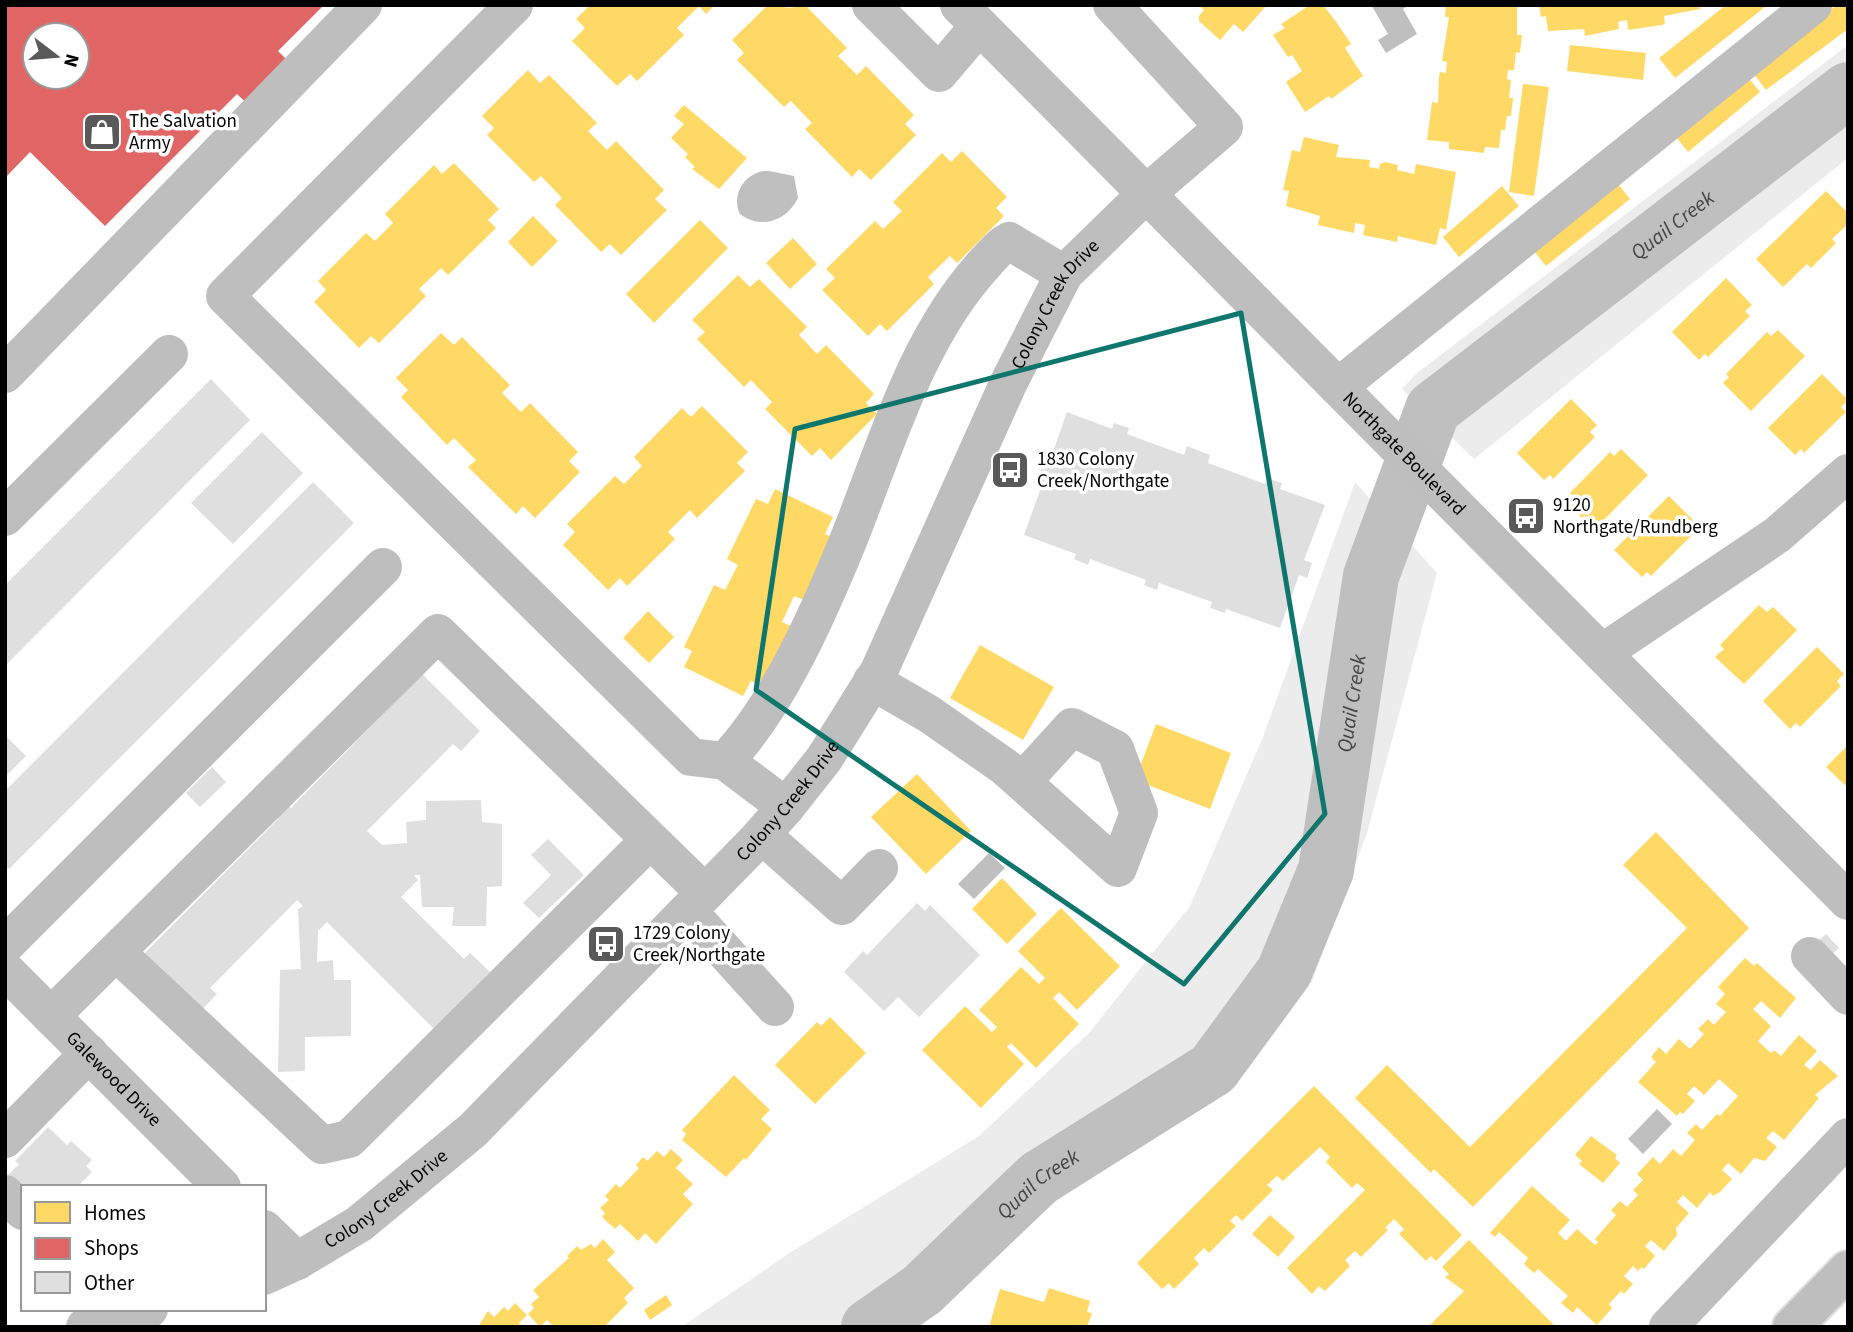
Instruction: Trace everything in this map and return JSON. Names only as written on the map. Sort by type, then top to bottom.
[{"type":"street","points":[[5,374],[363,5]]},
{"type":"street","points":[[513,5],[225,296],[691,757],[725,761],[842,906],[879,868]]},
{"type":"street","points":[[871,5],[939,73],[969,16]]},
{"type":"street","name":"Colony Creek Drive","points":[[280,1268],[359,1224],[473,1130],[774,821],[824,759],[872,681],[921,582],[1008,384],[1063,274],[1146,194],[1224,127],[1112,5]]},
{"type":"street","points":[[1338,387],[1813,5]]},
{"type":"street","name":"Northgate Boulevard","points":[[969,16],[1602,653],[1844,890]]},
{"type":"street","points":[[725,761],[749,735],[781,682],[840,561],[897,415],[954,303],[975,274],[1009,241],[1063,274]]},
{"type":"street","points":[[5,517],[169,354]]},
{"type":"street","points":[[1602,653],[1777,535],[1848,473]]},
{"type":"street","points":[[5,945],[383,567]]},
{"type":"street","points":[[51,1016],[438,633],[650,840],[775,1007]]},
{"type":"street","points":[[872,681],[929,714],[1022,782]]},
{"type":"street","points":[[117,953],[322,1146],[349,1139],[650,840]]},
{"type":"street","points":[[1810,956],[1848,996]]},
{"type":"street","name":"Galewood Drive","points":[[5,970],[220,1185]]},
{"type":"street","points":[[5,1139],[89,1053]]},
{"type":"street","points":[[1668,1327],[1848,1137]]},
{"type":"street","points":[[5,1194],[21,1209]]},
{"type":"street","points":[[266,1233],[280,1268]]},
{"type":"street","points":[[1792,1327],[1848,1270]]},
{"type":"highlighted area","points":[[1241,313],[1325,814],[1184,984],[756,690],[795,429]]},
{"type":"shaded area","points":[[1409,5],[1403,9],[1417,34],[1386,53],[1378,40],[1388,34],[1372,6]]},
{"type":"shaded area","points":[[1848,45],[1848,158],[1474,459],[1402,389],[1417,373]]},
{"type":"shaded area","points":[[769,171],[794,176],[798,198],[787,212],[772,221],[748,219],[740,214],[737,207],[739,192],[754,174]]},
{"type":"shaded area","points":[[1355,482],[1437,573],[1367,833],[1312,982],[1199,1109],[1049,1206],[896,1327],[681,1327],[791,1252],[979,1136],[1089,1033],[1190,906],[1263,737]]},
{"type":"shaded area","points":[[989,853],[1005,868],[974,899],[958,884]]},
{"type":"shaded area","points":[[1657,1109],[1672,1124],[1643,1154],[1628,1139]]},
{"type":"building: Homes","points":[[590,5],[715,5],[706,14],[699,6],[677,28],[684,35],[637,81],[630,74],[617,86],[572,41],[585,28],[576,19]]},
{"type":"building: Homes","points":[[768,5],[790,8],[805,5],[847,48],[838,56],[857,75],[866,66],[914,115],[905,124],[916,135],[871,180],[859,169],[852,177],[805,129],[812,123],[791,101],[784,107],[737,60],[744,53],[732,40]]},
{"type":"building: Homes","points":[[1199,5],[1267,5],[1243,32],[1234,24],[1220,40],[1199,21],[1204,10]]},
{"type":"building: Homes","points":[[1310,5],[1323,5],[1337,23],[1351,44],[1345,48],[1363,76],[1331,99],[1329,96],[1305,112],[1286,82],[1302,71],[1292,55],[1288,57],[1273,35],[1285,28],[1281,24]]},
{"type":"building: Homes","points":[[1446,5],[1517,5],[1517,35],[1522,35],[1514,70],[1508,70],[1507,79],[1511,80],[1509,98],[1513,98],[1511,116],[1507,116],[1505,130],[1501,130],[1499,148],[1485,147],[1484,153],[1449,149],[1449,142],[1427,140],[1432,102],[1438,103],[1440,72],[1446,73],[1447,62],[1442,61],[1449,17],[1445,17]]},
{"type":"building: Homes","points":[[1539,5],[1699,5],[1700,9],[1664,16],[1665,23],[1662,25],[1628,30],[1627,20],[1618,22],[1619,29],[1585,36],[1584,29],[1548,31],[1546,16],[1541,17]]},
{"type":"building: Homes","points":[[1726,5],[1765,7],[1675,78],[1659,58]]},
{"type":"building: Homes","points":[[1837,5],[1848,5],[1848,29],[1766,90],[1750,69]]},
{"type":"building: Homes","points":[[1570,45],[1646,53],[1643,80],[1567,71]]},
{"type":"building: Homes","points":[[528,70],[540,83],[549,75],[597,123],[588,131],[607,150],[616,141],[664,190],[655,199],[667,210],[621,255],[610,244],[601,252],[555,205],[562,198],[541,176],[534,182],[487,135],[494,128],[482,116]]},
{"type":"building: Homes","points":[[1744,72],[1760,92],[1688,152],[1672,132]]},
{"type":"building: Homes","points":[[1523,84],[1549,87],[1534,196],[1509,192]]},
{"type":"building: Homes","points":[[684,105],[747,158],[719,189],[692,169],[695,167],[685,157],[688,154],[671,138],[684,124],[674,116]]},
{"type":"building: Homes","points":[[1304,137],[1339,145],[1336,157],[1370,160],[1369,167],[1379,169],[1380,164],[1385,162],[1398,165],[1397,170],[1414,174],[1416,164],[1456,172],[1446,230],[1440,228],[1436,245],[1398,236],[1397,242],[1363,235],[1365,225],[1355,223],[1354,233],[1318,225],[1320,216],[1286,206],[1289,191],[1283,190],[1292,150],[1300,152]]},
{"type":"building: Homes","points":[[962,151],[1007,197],[996,208],[1004,216],[957,263],[950,256],[928,277],[934,284],[887,331],[880,324],[868,336],[822,290],[835,278],[826,269],[875,221],[883,229],[902,211],[893,202],[942,153],[951,162]]},
{"type":"building: Homes","points":[[454,163],[499,209],[488,220],[496,228],[448,275],[441,268],[419,289],[426,296],[379,343],[371,336],[359,348],[314,302],[326,290],[318,281],[366,233],[375,241],[393,223],[385,214],[434,165],[442,174]]},
{"type":"building: Homes","points":[[1614,179],[1630,199],[1546,266],[1530,246]]},
{"type":"building: Homes","points":[[1502,186],[1519,206],[1459,257],[1443,237]]},
{"type":"building: Homes","points":[[1826,191],[1848,213],[1848,224],[1832,239],[1836,243],[1811,268],[1807,264],[1783,287],[1756,259]]},
{"type":"building: Homes","points":[[533,216],[558,241],[532,267],[508,242]]},
{"type":"building: Homes","points":[[700,220],[728,248],[654,323],[626,294]]},
{"type":"building: Homes","points":[[793,238],[817,264],[790,289],[766,263]]},
{"type":"building: Homes","points":[[738,275],[750,287],[759,279],[807,327],[799,335],[817,354],[826,345],[874,394],[866,403],[877,414],[831,460],[820,448],[812,456],[765,409],[772,402],[751,380],[744,387],[697,339],[705,332],[692,320]]},
{"type":"building: Homes","points":[[1726,278],[1752,305],[1745,311],[1750,316],[1708,357],[1705,354],[1699,360],[1672,332]]},
{"type":"building: Homes","points":[[1778,330],[1805,356],[1751,411],[1723,383],[1729,377],[1726,374],[1767,332],[1771,336]]},
{"type":"building: Homes","points":[[441,333],[454,345],[462,337],[510,385],[502,393],[521,412],[530,403],[578,452],[569,461],[580,472],[535,518],[523,506],[516,514],[468,467],[476,460],[454,438],[447,445],[401,397],[408,390],[396,378]]},
{"type":"building: Homes","points":[[1822,374],[1848,400],[1841,407],[1846,412],[1804,453],[1801,449],[1795,455],[1768,428]]},
{"type":"building: Homes","points":[[1571,399],[1597,425],[1590,432],[1595,437],[1553,479],[1550,475],[1544,480],[1517,453]]},
{"type":"building: Homes","points":[[702,406],[748,452],[737,463],[745,471],[697,518],[690,510],[668,532],[675,539],[627,586],[620,578],[608,590],[563,545],[575,532],[567,524],[615,476],[624,484],[642,466],[634,457],[682,408],[691,417]]},
{"type":"building: Homes","points":[[1621,449],[1648,475],[1594,530],[1566,502],[1573,496],[1570,493],[1610,452],[1614,456]]},
{"type":"building: Homes","points":[[775,489],[833,517],[825,534],[835,538],[804,600],[794,596],[782,622],[791,626],[762,686],[751,681],[743,696],[684,667],[692,651],[684,647],[714,585],[725,590],[738,565],[727,559],[756,499],[768,504]]},
{"type":"building: Homes","points":[[1669,496],[1695,522],[1688,529],[1693,534],[1651,576],[1647,572],[1642,577],[1614,550]]},
{"type":"building: Homes","points":[[1759,605],[1767,612],[1773,607],[1797,630],[1744,684],[1715,657],[1724,649],[1720,645]]},
{"type":"building: Homes","points":[[648,611],[674,637],[649,663],[623,638]]},
{"type":"building: Homes","points":[[980,645],[1054,687],[1023,740],[950,698]]},
{"type":"building: Homes","points":[[1817,647],[1844,674],[1837,681],[1841,686],[1800,727],[1796,723],[1790,729],[1763,701]]},
{"type":"building: Homes","points":[[1156,724],[1231,753],[1210,809],[1135,780]]},
{"type":"building: Homes","points":[[1848,745],[1848,788],[1826,767]]},
{"type":"building: Homes","points":[[917,774],[971,831],[926,874],[871,817]]},
{"type":"building: Homes","points":[[1656,832],[1749,928],[1473,1207],[1434,1169],[1431,1173],[1355,1098],[1387,1065],[1470,1147],[1687,928],[1623,865]]},
{"type":"building: Homes","points":[[1002,878],[1037,914],[1007,944],[972,909]]},
{"type":"building: Homes","points":[[1061,908],[1120,966],[1077,1010],[1059,992],[1053,998],[1079,1024],[1036,1068],[1011,1043],[1007,1047],[1024,1064],[981,1108],[922,1050],[965,1006],[992,1032],[997,1027],[979,1010],[1021,967],[1039,984],[1045,978],[1018,951]]},
{"type":"building: Homes","points":[[1745,958],[1754,966],[1757,963],[1796,998],[1780,1018],[1761,1001],[1753,1009],[1771,1026],[1758,1041],[1771,1053],[1774,1050],[1781,1056],[1799,1035],[1817,1051],[1804,1065],[1811,1070],[1820,1060],[1838,1076],[1815,1095],[1819,1098],[1784,1140],[1773,1131],[1766,1138],[1777,1147],[1765,1161],[1754,1158],[1741,1174],[1728,1163],[1722,1170],[1732,1179],[1720,1192],[1713,1196],[1710,1192],[1697,1208],[1683,1195],[1677,1202],[1689,1213],[1676,1228],[1677,1235],[1664,1251],[1651,1240],[1645,1246],[1655,1256],[1644,1269],[1641,1267],[1638,1271],[1633,1266],[1624,1276],[1633,1284],[1624,1294],[1621,1291],[1609,1304],[1612,1308],[1597,1325],[1577,1307],[1573,1313],[1561,1303],[1568,1296],[1538,1269],[1534,1273],[1524,1264],[1528,1258],[1499,1232],[1495,1237],[1490,1233],[1532,1186],[1570,1220],[1558,1233],[1566,1241],[1577,1229],[1595,1245],[1598,1242],[1595,1239],[1616,1215],[1611,1210],[1620,1201],[1627,1207],[1638,1195],[1633,1190],[1643,1180],[1637,1174],[1653,1157],[1660,1164],[1673,1149],[1681,1156],[1695,1140],[1687,1133],[1696,1124],[1702,1130],[1717,1114],[1720,1116],[1738,1096],[1719,1079],[1704,1095],[1694,1086],[1687,1094],[1695,1101],[1683,1114],[1680,1112],[1677,1116],[1638,1082],[1656,1062],[1651,1057],[1659,1047],[1666,1054],[1679,1039],[1690,1049],[1704,1034],[1698,1029],[1708,1019],[1714,1025],[1726,1012],[1716,1004],[1725,994],[1718,987]]},
{"type":"building: Homes","points":[[830,1017],[866,1053],[815,1104],[775,1065],[817,1022],[821,1026]]},
{"type":"building: Homes","points":[[734,1075],[770,1110],[761,1119],[772,1129],[746,1160],[744,1158],[726,1177],[682,1140],[686,1134],[682,1130]]},
{"type":"building: Homes","points":[[1314,1086],[1462,1235],[1436,1261],[1431,1256],[1426,1261],[1399,1234],[1404,1229],[1394,1219],[1385,1228],[1388,1230],[1361,1257],[1355,1251],[1345,1260],[1350,1266],[1325,1291],[1319,1286],[1312,1294],[1287,1268],[1365,1190],[1357,1183],[1352,1188],[1326,1162],[1330,1157],[1320,1147],[1283,1181],[1277,1176],[1267,1185],[1273,1190],[1242,1221],[1236,1215],[1230,1221],[1236,1226],[1209,1253],[1204,1248],[1194,1258],[1199,1264],[1174,1289],[1169,1283],[1162,1289],[1137,1263]]},
{"type":"building: Homes","points":[[1591,1136],[1617,1155],[1615,1158],[1620,1163],[1603,1183],[1579,1164],[1582,1161],[1575,1155]]},
{"type":"building: Homes","points":[[671,1149],[683,1160],[676,1168],[693,1184],[683,1194],[693,1204],[656,1244],[645,1233],[638,1241],[620,1224],[615,1229],[602,1217],[605,1213],[600,1208],[609,1200],[605,1196],[616,1184],[620,1188],[639,1168],[636,1165],[643,1157],[647,1161],[657,1151],[664,1157]]},
{"type":"building: Homes","points":[[1270,1215],[1295,1237],[1278,1257],[1252,1234]]},
{"type":"building: Homes","points":[[603,1239],[615,1252],[607,1260],[634,1288],[624,1298],[628,1303],[604,1327],[554,1327],[547,1320],[540,1327],[528,1314],[534,1308],[531,1304],[539,1297],[533,1290],[569,1258],[567,1256],[577,1246],[581,1250],[591,1244],[595,1248]]},
{"type":"building: Homes","points":[[1469,1240],[1556,1327],[1430,1325],[1464,1291],[1445,1277],[1449,1274],[1442,1267]]},
{"type":"building: Homes","points":[[1049,1288],[1090,1301],[1087,1312],[1092,1313],[1087,1327],[989,1327],[1000,1289],[1044,1302]]},
{"type":"building: Homes","points":[[666,1295],[672,1305],[650,1320],[644,1310]]},
{"type":"building: Homes","points":[[515,1303],[527,1315],[519,1323],[523,1327],[478,1327],[488,1311],[494,1317],[504,1307],[508,1311]]},
{"type":"building: Shops","name":"The Salvation Army","points":[[5,5],[324,5],[278,51],[297,70],[256,112],[237,94],[105,226],[30,152],[5,178]]},
{"type":"building: Other","points":[[211,379],[250,420],[5,666],[5,585]]},
{"type":"building: Other","points":[[1067,412],[1112,429],[1114,423],[1129,428],[1127,434],[1184,455],[1187,446],[1210,455],[1208,463],[1265,484],[1267,478],[1282,483],[1280,489],[1325,505],[1304,560],[1312,563],[1307,578],[1299,575],[1280,628],[1226,609],[1225,613],[1210,608],[1212,602],[1159,583],[1157,590],[1144,585],[1146,580],[1090,559],[1088,565],[1074,559],[1076,554],[1024,535],[1043,482],[1037,480],[1043,464],[1048,466]]},
{"type":"building: Other","points":[[262,432],[303,473],[233,544],[191,503]]},
{"type":"building: Other","points":[[313,482],[354,523],[9,869],[5,865],[5,791]]},
{"type":"building: Other","points":[[422,674],[480,731],[461,751],[453,744],[367,831],[382,845],[407,843],[406,822],[426,820],[426,801],[481,800],[482,822],[502,824],[502,886],[487,887],[486,926],[452,926],[454,907],[422,907],[420,875],[414,875],[418,880],[401,897],[464,959],[470,953],[490,972],[434,1029],[327,922],[318,931],[317,962],[333,960],[334,980],[351,980],[351,1036],[305,1037],[305,1071],[278,1072],[280,970],[301,969],[298,909],[303,906],[297,900],[210,988],[217,994],[199,1013],[142,956],[278,819],[276,817],[288,805],[291,808]]},
{"type":"building: Other","points":[[5,735],[26,756],[5,777]]},
{"type":"building: Other","points":[[212,767],[226,782],[200,807],[186,793]]},
{"type":"building: Other","points":[[548,839],[584,875],[539,918],[523,903],[551,875],[531,855]]},
{"type":"building: Other","points":[[917,903],[925,911],[930,905],[980,955],[919,1017],[898,997],[884,1011],[844,972],[863,951],[867,955]]},
{"type":"building: Other","points":[[1826,934],[1839,948],[1831,955],[1818,941]]},
{"type":"building: Other","points":[[48,1127],[67,1145],[71,1141],[92,1160],[86,1166],[92,1172],[79,1185],[21,1186],[7,1176],[19,1164],[15,1161]]},
{"type":"waterway","name":"Quail Creek","points":[[869,1327],[922,1290],[1039,1178],[1213,1069],[1284,972],[1326,870],[1371,576],[1433,409],[1848,90]]},
{"type":"place","name":"The Salvation Army","points":[[102,132]]},
{"type":"place","name":"1830 Colony Creek/Northgate","points":[[1010,470]]},
{"type":"place","name":"9120 Northgate/Rundberg","points":[[1526,516]]},
{"type":"place","name":"1729 Colony Creek/Northgate","points":[[606,944]]}]
